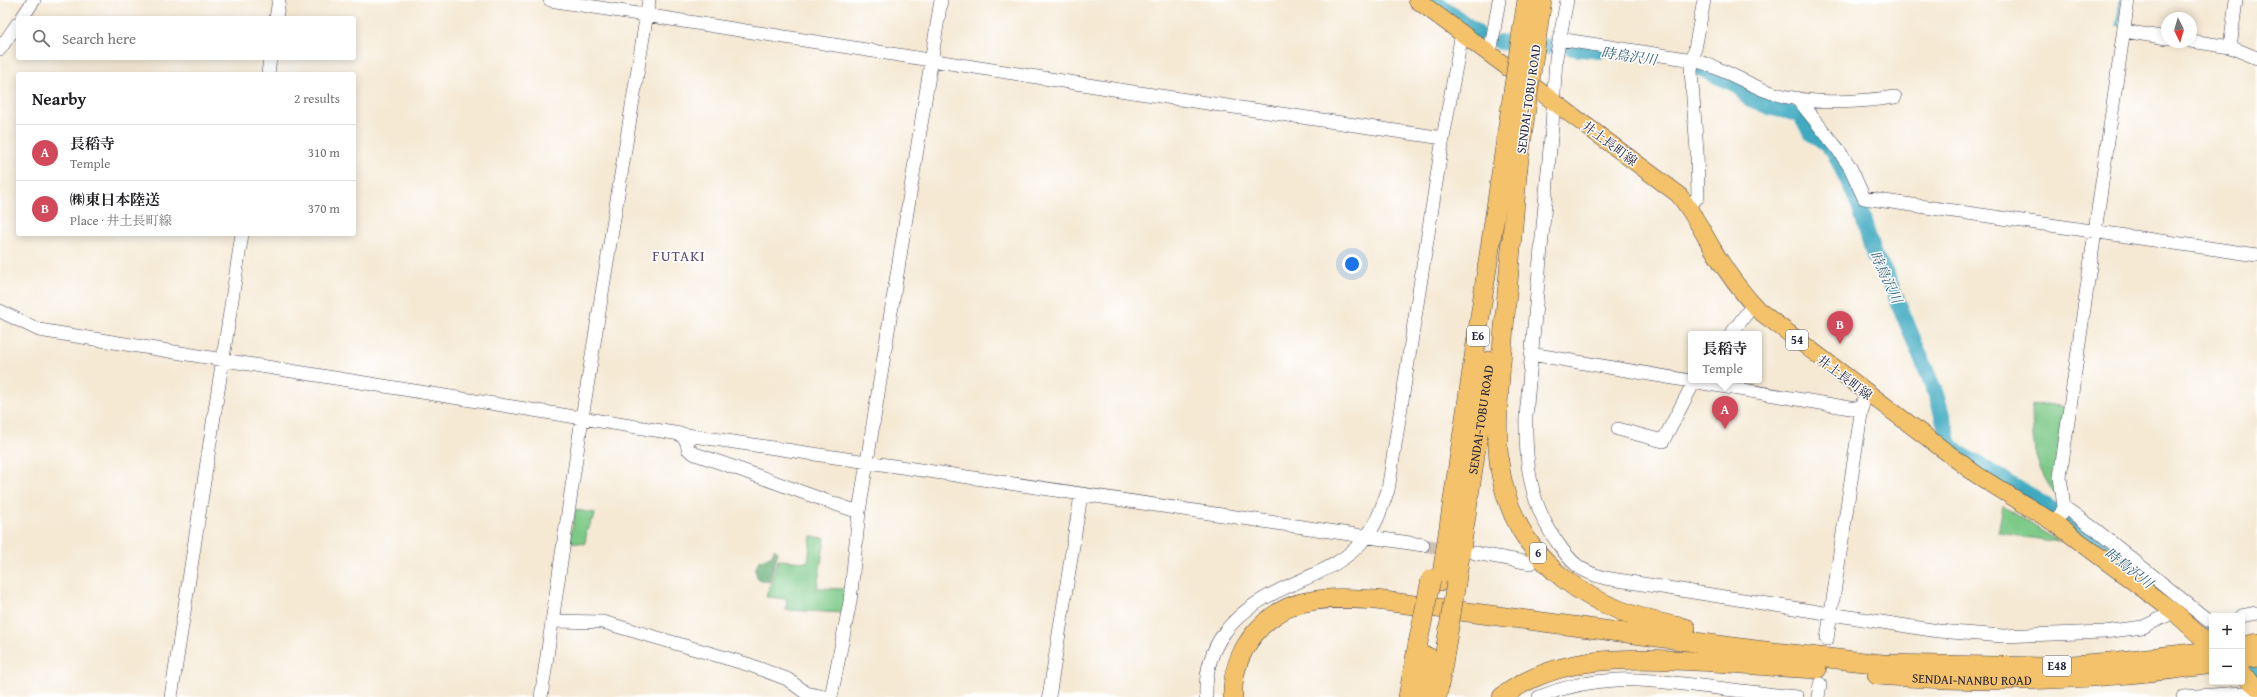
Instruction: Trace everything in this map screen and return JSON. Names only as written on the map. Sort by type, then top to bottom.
[{"type":"highway","name":"SENDAI-TOBU ROAD","points":[[1527,0],[1529,40]]},
{"type":"highway","name":"SENDAI-TOBU ROAD","points":[[1422,697],[1442,581],[1465,424],[1529,40],[1542,0]]},
{"type":"highway","name":"SENDAI-TOBU ROAD","points":[[1442,581],[1518,161],[1520,96]]},
{"type":"highway","name":"6","points":[[1518,161],[1499,391],[1498,448],[1502,475],[1512,509],[1540,556],[1558,574],[1592,599],[1642,619],[1756,640],[1882,657],[1914,664]]},
{"type":"highway","points":[[1233,697],[1234,673],[1246,645],[1255,632],[1279,613],[1293,606],[1311,601],[1332,599],[1376,600],[1771,652],[1882,664],[1914,664]]},
{"type":"highway","points":[[1246,697],[1247,676],[1250,665],[1262,644],[1271,634],[1282,626],[1307,614],[1338,609],[1358,609],[1560,632],[1775,660],[1822,684]]},
{"type":"highway","name":"SENDAI-TOBU ROAD","points":[[1432,644],[1437,697]]},
{"type":"highway","points":[[1408,697],[1432,644]]},
{"type":"highway","name":"SENDAI-NANBU ROAD","points":[[1914,664],[1980,667],[2047,667],[2209,655]]},
{"type":"highway","name":"SENDAI-NANBU ROAD","points":[[1822,684],[1922,678],[2048,680],[2113,677],[2209,655]]},
{"type":"highway","points":[[1502,697],[1529,680],[1548,672],[1570,666],[1604,660],[1642,658],[1822,684]]},
{"type":"main road","name":"井土長町線","points":[[1417,0],[1667,186],[1688,206],[1738,288],[1753,305],[1865,392],[1977,475],[2056,524],[2174,612],[2190,627],[2209,655]]},
{"type":"main road","points":[[2249,656],[2257,687]]},
{"type":"street","points":[[23,16],[34,0]]},
{"type":"street","points":[[276,16],[279,0]]},
{"type":"street","points":[[550,0],[1443,138]]},
{"type":"street","points":[[541,697],[582,418],[649,0]]},
{"type":"street","points":[[831,697],[850,602],[859,512],[941,0]]},
{"type":"street","points":[[1490,54],[1499,0]]},
{"type":"street","points":[[1567,0],[1559,39],[1553,100],[1526,416],[1525,449],[1529,478],[1537,505],[1548,528],[1576,569],[1588,574],[1605,578],[1831,614],[1938,630],[2003,636],[2104,632],[2143,627],[2174,612]]},
{"type":"street","points":[[1688,206],[1698,197],[1697,151],[1691,71],[1704,0]]},
{"type":"street","points":[[2056,524],[2064,507],[2060,477],[2128,0]]},
{"type":"street","points":[[2230,47],[2236,0]]},
{"type":"street","points":[[0,49],[16,26]]},
{"type":"street","points":[[2124,31],[2161,37]]},
{"type":"street","points":[[1206,697],[1206,677],[1211,659],[1219,640],[1232,621],[1249,607],[1278,591],[1312,577],[1337,562],[1366,538],[1375,523],[1388,490],[1443,138],[1462,33]]},
{"type":"street","points":[[1559,39],[1708,63],[1765,90],[1820,102],[1848,102],[1895,97]]},
{"type":"street","points":[[2197,42],[2230,47],[2257,58]]},
{"type":"street","points":[[268,72],[270,60]]},
{"type":"street","points":[[1797,98],[1837,148],[1850,167],[1864,198],[2257,255]]},
{"type":"street","points":[[171,697],[242,236]]},
{"type":"street","points":[[1733,331],[1753,305]]},
{"type":"street","points":[[0,312],[39,330],[680,434],[867,461],[1366,538],[1423,545]]},
{"type":"street","points":[[1531,354],[1688,380]]},
{"type":"street","points":[[1618,429],[1663,441],[1694,383]]},
{"type":"street","points":[[1707,383],[1862,410]]},
{"type":"street","points":[[1827,639],[1865,392]]},
{"type":"street","points":[[680,434],[687,442],[688,449],[695,454],[744,470],[800,493],[859,512]]},
{"type":"street","points":[[1049,697],[1081,494]]},
{"type":"street","points":[[2064,507],[2096,530],[2209,620]]},
{"type":"street","points":[[1475,554],[1531,563]]},
{"type":"street","points":[[2245,615],[2257,613]]},
{"type":"street","points":[[552,621],[603,622],[625,628],[750,665],[787,679],[806,693],[825,697]]},
{"type":"street","points":[[2190,627],[2209,622]]},
{"type":"street","points":[[1539,697],[1560,688],[1588,682],[1637,679],[1797,697]]},
{"type":"street","points":[[2183,697],[2257,692]]},
{"type":"green space","points":[[2045,404],[2066,407],[2056,495],[2042,473],[2035,452],[2032,405]]},
{"type":"green space","points":[[2003,506],[2059,542],[1998,533]]},
{"type":"green space","points":[[575,510],[595,513],[594,519],[591,520],[589,529],[587,529],[585,544],[570,542]]},
{"type":"green space","points":[[811,536],[825,538],[817,588],[847,589],[844,613],[786,610],[787,599],[766,597],[778,560],[808,562]]},
{"type":"green space","points":[[774,549],[778,552],[769,582],[758,579],[755,570],[759,561],[772,555]]},
{"type":"waterway","name":"時鳥沢川","points":[[1433,0],[1477,33]]},
{"type":"waterway","points":[[2119,25],[2117,25],[2121,0]]},
{"type":"waterway","name":"時鳥沢川","points":[[1500,42],[1551,47]]},
{"type":"waterway","name":"時鳥沢川","points":[[1572,48],[1599,51]]},
{"type":"waterway","name":"時鳥沢川","points":[[1696,66],[1738,86],[1748,98],[1772,108],[1799,114],[1812,134],[1833,150],[1860,208],[1874,256],[1887,275],[1937,397],[1950,444],[1958,452],[2055,511]]},
{"type":"waterway","name":"時鳥沢川","points":[[2068,519],[2153,587]]},
{"type":"waterway","name":"時鳥沢川","points":[[2245,665],[2257,675]]},
{"type":"tunnel","points":[[1423,545],[1454,550]]},
{"type":"place","name":"㈱東日本陸送","points":[[1840,344]]},
{"type":"place","name":"長稻寺","points":[[1725,429]]},
{"type":"district","name":"FUTAKI","points":[[679,256]]}]
